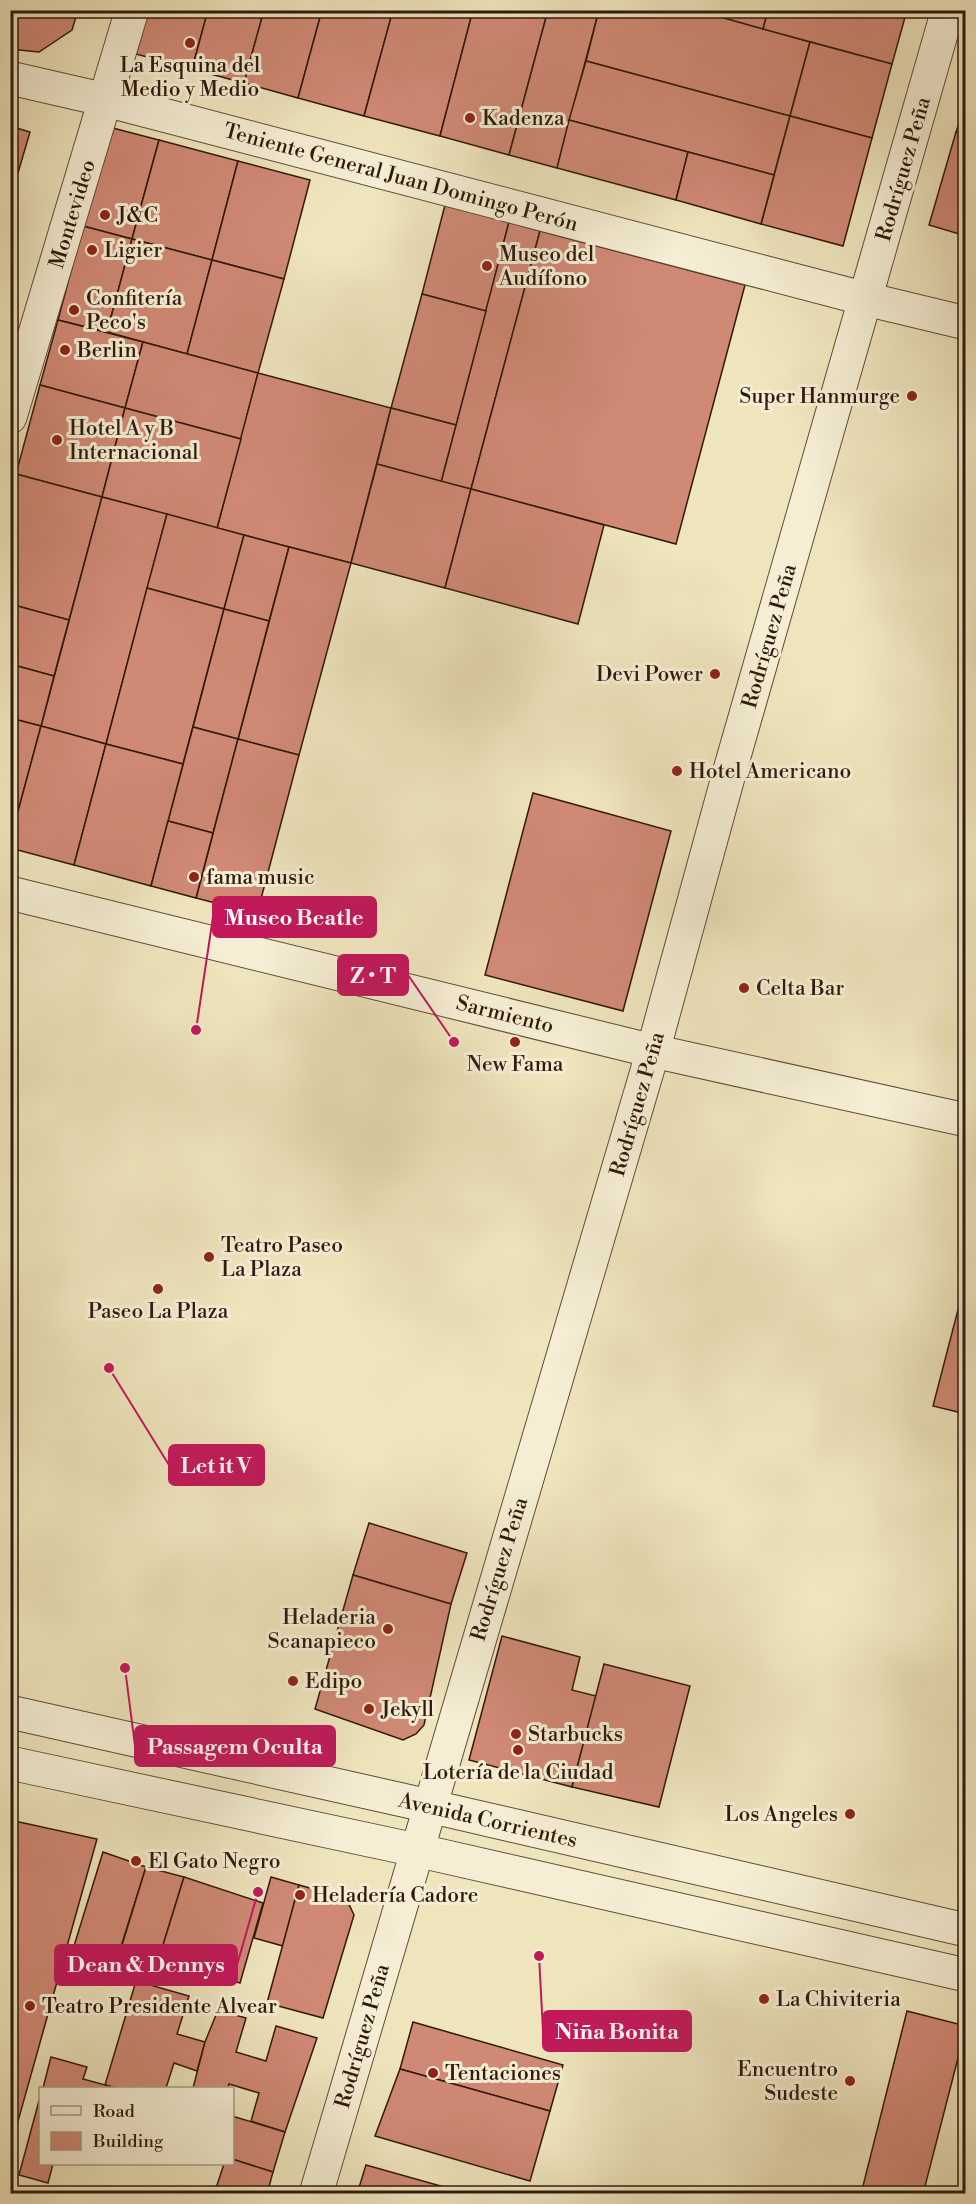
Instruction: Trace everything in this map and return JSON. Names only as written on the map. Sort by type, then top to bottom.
[{"type":"street","name":"Montevideo","points":[[10,417],[132,10]]},
{"type":"street","name":"Rodríguez Peña","points":[[316,2193],[653,1051],[730,771],[948,10]]},
{"type":"street","name":"Teniente General Juan Domingo Perón","points":[[10,78],[106,100],[866,299],[966,323]]},
{"type":"street","name":"Sarmiento","points":[[10,893],[653,1051],[966,1120]]},
{"type":"street","name":"Avenida Corrientes","points":[[10,1712],[966,1930]]},
{"type":"street","points":[[10,1763],[416,1850],[966,1975]]},
{"type":"building","points":[[10,10],[78,10],[72,30],[39,52],[10,49]]},
{"type":"building","points":[[148,10],[208,10],[192,69],[136,54]]},
{"type":"building","points":[[208,10],[264,10],[244,83],[192,69]]},
{"type":"building","points":[[264,10],[322,10],[298,98],[244,83]]},
{"type":"building","points":[[322,10],[393,10],[364,116],[298,98]]},
{"type":"building","points":[[393,10],[473,10],[440,136],[364,116]]},
{"type":"building","points":[[473,10],[548,10],[509,155],[440,136]]},
{"type":"building","points":[[548,10],[599,10],[557,168],[509,155]]},
{"type":"building","points":[[599,10],[696,10],[810,42],[790,116],[586,61]]},
{"type":"building","points":[[696,10],[768,10],[763,29]]},
{"type":"building","points":[[768,10],[907,10],[892,64],[763,29]]},
{"type":"building","points":[[810,42],[892,64],[872,138],[790,116]]},
{"type":"building","points":[[586,61],[790,116],[774,175],[569,120]]},
{"type":"building","points":[[966,102],[966,135],[956,132]]},
{"type":"building","points":[[790,116],[872,138],[843,246],[761,224]]},
{"type":"building","points":[[569,120],[688,152],[676,200],[557,168]]},
{"type":"building","points":[[10,126],[30,132],[13,190],[10,189]]},
{"type":"building","points":[[109,127],[159,140],[132,239],[83,226]]},
{"type":"building","points":[[956,132],[966,135],[966,236],[929,225]]},
{"type":"building","points":[[159,140],[238,161],[212,260],[132,239]]},
{"type":"building","points":[[688,152],[774,175],[761,224],[676,200]]},
{"type":"building","points":[[238,161],[310,180],[284,279],[212,260]]},
{"type":"building","points":[[445,205],[509,222],[486,311],[422,294]]},
{"type":"building","points":[[509,222],[540,231],[471,489],[441,482]]},
{"type":"building","points":[[83,226],[132,239],[107,332],[58,320]]},
{"type":"building","points":[[540,231],[745,285],[676,544],[471,489]]},
{"type":"building","points":[[132,239],[212,260],[187,354],[107,332]]},
{"type":"building","points":[[212,260],[284,279],[258,373],[187,354]]},
{"type":"building","points":[[422,294],[486,311],[456,425],[391,408]]},
{"type":"building","points":[[58,320],[143,342],[125,408],[40,385]]},
{"type":"building","points":[[143,342],[258,373],[241,439],[125,408]]},
{"type":"building","points":[[258,373],[391,408],[351,563],[217,528]]},
{"type":"building","points":[[40,385],[125,408],[102,497],[16,474]]},
{"type":"building","points":[[125,408],[241,439],[217,528],[102,497]]},
{"type":"building","points":[[391,408],[456,425],[441,482],[377,464]]},
{"type":"building","points":[[377,464],[471,489],[445,588],[351,563]]},
{"type":"building","points":[[16,474],[102,497],[69,620],[10,604],[10,496]]},
{"type":"building","points":[[471,489],[604,525],[578,624],[445,588]]},
{"type":"building","points":[[102,497],[167,514],[106,744],[41,726]]},
{"type":"building","points":[[167,514],[244,535],[224,609],[147,588]]},
{"type":"building","points":[[244,535],[289,547],[269,621],[224,609]]},
{"type":"building","points":[[289,547],[351,563],[299,755],[238,739]]},
{"type":"building","points":[[147,588],[224,609],[183,764],[106,744]]},
{"type":"building","points":[[10,604],[69,620],[54,676],[10,664]]},
{"type":"building","points":[[224,609],[269,621],[238,739],[193,727]]},
{"type":"building","points":[[10,664],[54,676],[41,726],[10,718]]},
{"type":"building","points":[[10,718],[41,726],[10,841]]},
{"type":"building","points":[[41,726],[106,744],[74,865],[10,848]]},
{"type":"building","points":[[193,727],[238,739],[213,833],[168,821]]},
{"type":"building","points":[[238,739],[299,755],[257,914],[196,898]]},
{"type":"building","points":[[106,744],[183,764],[151,886],[74,865]]},
{"type":"building","points":[[533,793],[671,831],[623,1011],[485,975]]},
{"type":"building","points":[[168,821],[213,833],[196,898],[151,886]]},
{"type":"building","points":[[966,1279],[966,1414],[933,1406]]},
{"type":"building","points":[[369,1523],[467,1553],[451,1604],[353,1575]]},
{"type":"building","points":[[353,1575],[451,1604],[424,1725],[416,1734],[403,1740],[315,1709]]},
{"type":"building","points":[[502,1636],[580,1657],[572,1690],[596,1696],[572,1787],[469,1760]]},
{"type":"building","points":[[604,1664],[690,1686],[659,1807],[572,1787]]},
{"type":"building","name":"Teatro Presidente Alvear","points":[[10,1820],[97,1839],[15,2132],[10,2131]]},
{"type":"building","points":[[103,1852],[146,1867],[113,1972],[70,1959]]},
{"type":"building","points":[[146,1867],[184,1877],[159,1958],[160,1971],[118,1958]]},
{"type":"building","points":[[184,1877],[263,1903],[240,1983],[159,1958]]},
{"type":"building","points":[[271,1877],[299,1885],[283,1946],[254,1938]]},
{"type":"building","points":[[299,1885],[346,1898],[354,1915],[323,2018],[267,2003]]},
{"type":"building","points":[[136,1981],[189,1996],[177,2034],[205,2042],[197,2071],[174,2063],[166,2087],[105,2085]]},
{"type":"building","points":[[218,2010],[246,2018],[236,2052],[266,2061],[276,2026],[317,2038],[285,2132],[251,2121],[259,2093],[229,2084],[228,2087],[193,2087],[205,2042]]},
{"type":"building","points":[[907,2011],[966,2027],[923,2194],[861,2194]]},
{"type":"building","points":[[413,2022],[563,2065],[550,2111],[400,2069]]},
{"type":"building","points":[[51,2057],[87,2067],[83,2079],[112,2087],[43,2087]]},
{"type":"building","points":[[400,2069],[550,2111],[530,2181],[375,2136]]},
{"type":"building","points":[[39,2101],[39,2165],[53,2165],[48,2183],[19,2175]]},
{"type":"building","points":[[234,2117],[285,2132],[273,2172],[234,2160]]},
{"type":"building","points":[[234,2160],[273,2172],[267,2194],[214,2194],[224,2165],[234,2165]]},
{"type":"building","points":[[366,2165],[469,2194],[357,2194]]},
{"type":"place","name":"La Esquina del Medio y Medio","points":[[190,43]]},
{"type":"place","name":"Kadenza","points":[[470,118]]},
{"type":"place","name":"J&C","points":[[105,215]]},
{"type":"place","name":"Ligier","points":[[92,250]]},
{"type":"place","name":"Museo del Audífono","points":[[487,266]]},
{"type":"place","name":"Confitería Peco's","points":[[74,310]]},
{"type":"place","name":"Berlin","points":[[65,350]]},
{"type":"place","name":"Super Hanmurge","points":[[912,396]]},
{"type":"place","name":"Hotel A y B Internacional","points":[[57,440]]},
{"type":"place","name":"Devi Power","points":[[715,674]]},
{"type":"place","name":"Hotel Americano","points":[[677,771]]},
{"type":"place","name":"fama music","points":[[194,877]]},
{"type":"place","name":"Celta Bar","points":[[744,988]]},
{"type":"place","name":"Museo Beatle","points":[[196,1030]]},
{"type":"place","name":"Z • T","points":[[454,1042]]},
{"type":"place","name":"New Fama","points":[[515,1042]]},
{"type":"place","name":"Teatro Paseo La Plaza","points":[[209,1257]]},
{"type":"place","name":"Paseo La Plaza","points":[[158,1289]]},
{"type":"place","name":"Let it V","points":[[109,1368]]},
{"type":"place","name":"Heladeria Scanapieco","points":[[388,1629]]},
{"type":"place","name":"Passagem Oculta","points":[[125,1668]]},
{"type":"place","name":"Edipo","points":[[293,1681]]},
{"type":"place","name":"Jekyll","points":[[369,1709]]},
{"type":"place","name":"Starbucks","points":[[516,1734]]},
{"type":"place","name":"Lotería de la Ciudad","points":[[518,1750]]},
{"type":"place","name":"Los Angeles","points":[[850,1814]]},
{"type":"place","name":"El Gato Negro","points":[[136,1861]]},
{"type":"place","name":"Dean & Dennys","points":[[258,1892]]},
{"type":"place","name":"Heladería Cadore","points":[[300,1895]]},
{"type":"place","name":"Niña Bonita","points":[[539,1956]]},
{"type":"place","name":"La Chiviteria","points":[[764,1999]]},
{"type":"place","name":"Teatro Presidente Alvear","points":[[30,2006]]},
{"type":"place","name":"Tentaciones","points":[[433,2073]]},
{"type":"place","name":"Encuentro Sudeste","points":[[850,2081]]}]
